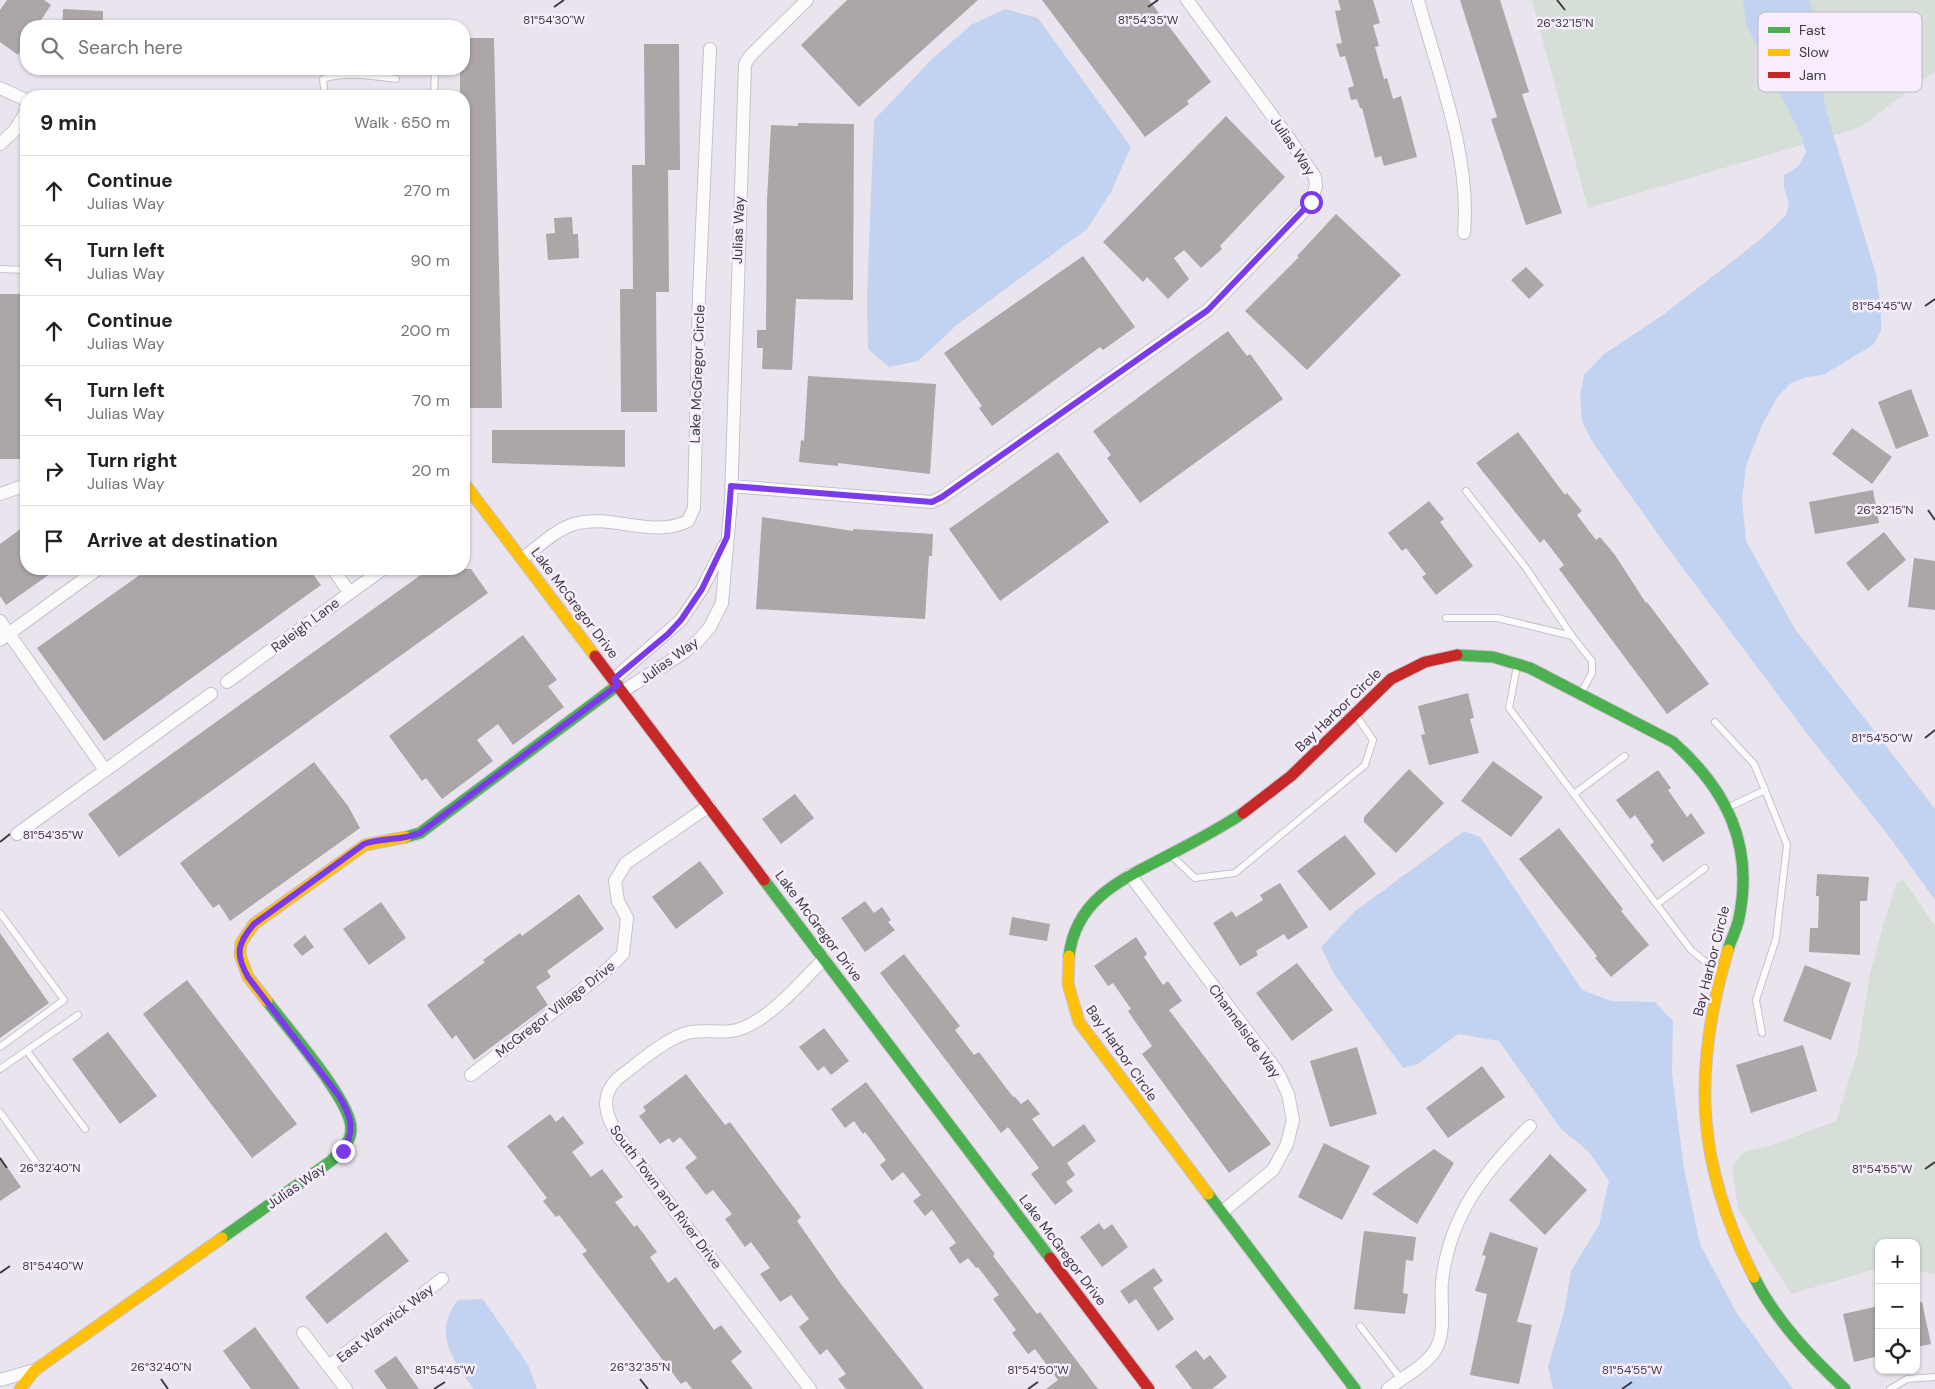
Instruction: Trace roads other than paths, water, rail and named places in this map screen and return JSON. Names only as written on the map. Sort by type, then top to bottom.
[{"type":"street","name":"Julias Way","points":[[618,685],[683,653],[710,627],[722,603],[731,486],[745,64],[750,56],[807,0]]},
{"type":"street","name":"Julias Way","points":[[731,486],[932,502],[942,497],[1208,310],[1304,211],[1311,202],[1316,186],[1315,177],[1288,136],[1187,0]]},
{"type":"street","points":[[1418,0],[1463,170],[1466,209],[1464,233]]},
{"type":"street","name":"Lake McGregor Circle","points":[[523,558],[566,527],[576,524],[594,522],[661,528],[676,527],[688,521],[694,508],[699,295],[710,49]]},
{"type":"street","points":[[0,88],[20,97]]},
{"type":"street","points":[[0,144],[15,130],[20,122]]},
{"type":"street","points":[[0,494],[20,487]]},
{"type":"street","name":"Lake McGregor Drive","points":[[470,491],[523,558],[1149,1389]]},
{"type":"street","name":"Julias Way","points":[[20,1389],[36,1370],[331,1161],[343,1151],[349,1141],[352,1128],[349,1114],[339,1096],[248,977],[240,963],[239,951],[242,937],[254,924],[364,844],[377,840],[407,838],[420,833],[618,685],[681,620],[702,589],[727,537]]},
{"type":"street","points":[[5,637],[90,575]]},
{"type":"street","points":[[337,575],[349,592]]},
{"type":"street","name":"Raleigh Lane","points":[[227,682],[374,575]]},
{"type":"street","points":[[0,621],[5,637],[106,770]]},
{"type":"street","name":"Bay Harbor Circle","points":[[1355,1389],[1079,1022],[1070,1002],[1067,983],[1067,960],[1071,939],[1079,921],[1097,896],[1130,875],[1218,830],[1275,790],[1296,772],[1391,678],[1409,668],[1458,654],[1481,654],[1517,663],[1680,747],[1694,758],[1714,782],[1728,808],[1738,832],[1743,860],[1744,890],[1739,919],[1721,974],[1709,1033],[1704,1071],[1711,1156],[1720,1195],[1733,1234],[1762,1293],[1792,1337],[1811,1358],[1845,1389]]},
{"type":"street","points":[[17,834],[211,694]]},
{"type":"street","name":"McGregor Village Drive","points":[[471,1075],[601,975],[623,954],[627,918],[618,902],[615,881],[626,863],[709,806]]},
{"type":"street","name":"Channelside Way","points":[[1130,875],[1276,1071],[1288,1094],[1293,1120],[1287,1144],[1273,1170],[1222,1212]]},
{"type":"street","name":"South Town and River Drive","points":[[810,1389],[618,1136],[606,1112],[605,1103],[611,1085],[617,1079],[672,1039],[692,1032],[723,1033],[751,1024],[791,992],[824,958]]},
{"type":"street","points":[[1388,1389],[1425,1361],[1437,1347],[1441,1330],[1442,1281],[1457,1226],[1467,1201],[1486,1174],[1530,1126]]},
{"type":"street","name":"East Warwick Way","points":[[329,1366],[442,1279]]},
{"type":"street","points":[[303,1333],[346,1389]]},
{"type":"street","name":"Julias Way","points":[[0,1380],[36,1370]]},
{"type":"lane","points":[[324,90],[323,79],[330,76],[362,75],[396,79]]},
{"type":"lane","points":[[434,90],[435,75]]},
{"type":"lane","points":[[0,269],[20,270]]},
{"type":"lane","points":[[1466,491],[1526,568],[1572,636],[1592,661],[1592,673],[1580,694]]},
{"type":"lane","points":[[1446,618],[1497,618],[1572,636]]},
{"type":"lane","points":[[1517,663],[1509,708],[1691,950],[1721,974]]},
{"type":"lane","points":[[1170,854],[1195,878],[1235,873],[1365,765],[1373,740],[1354,713]]},
{"type":"lane","points":[[1715,722],[1754,764],[1787,845],[1776,939],[1756,1000],[1762,1033]]},
{"type":"lane","points":[[1574,794],[1625,756]]},
{"type":"lane","points":[[1728,808],[1765,790]]},
{"type":"lane","points":[[1657,904],[1705,868]]},
{"type":"lane","points":[[0,913],[64,1000],[0,1047]]},
{"type":"lane","points":[[0,1069],[78,1015]]},
{"type":"lane","points":[[26,1051],[85,1129]]},
{"type":"lane","points":[[0,1112],[38,1165]]},
{"type":"lane","points":[[1360,1326],[1401,1379]]},
{"type":"lane","points":[[1890,1389],[1907,1379],[1935,1377]]},
{"type":"water","points":[[1743,0],[1809,0],[1814,12],[1758,12],[1758,48],[1746,24]]},
{"type":"water","points":[[1005,9],[1038,18],[1131,147],[1111,192],[1087,229],[958,324],[918,361],[889,367],[868,349],[867,298],[874,120],[932,59],[971,25]]},
{"type":"water","points":[[1780,92],[1823,92],[1827,114],[1876,274],[1881,311],[1881,331],[1873,345],[1823,375],[1807,377],[1791,383],[1778,396],[1762,425],[1746,466],[1742,500],[1746,541],[1795,629],[1935,809],[1935,900],[1891,839],[1808,735],[1673,555],[1593,443],[1582,421],[1580,396],[1584,375],[1604,354],[1664,314],[1761,239],[1786,215],[1789,203],[1784,188],[1784,175],[1798,167],[1806,152],[1802,137]]},
{"type":"water","points":[[1464,831],[1480,837],[1582,990],[1611,1001],[1655,1002],[1673,1021],[1672,1073],[1684,1169],[1700,1244],[1736,1312],[1793,1389],[1553,1389],[1548,1367],[1565,1308],[1571,1271],[1599,1225],[1609,1181],[1589,1152],[1561,1129],[1499,1041],[1458,1034],[1418,1064],[1403,1068],[1334,974],[1321,947],[1354,912]]},
{"type":"water","points":[[483,1299],[528,1365],[537,1389],[474,1389],[459,1368],[448,1346],[446,1335],[450,1312],[458,1300]]}]
